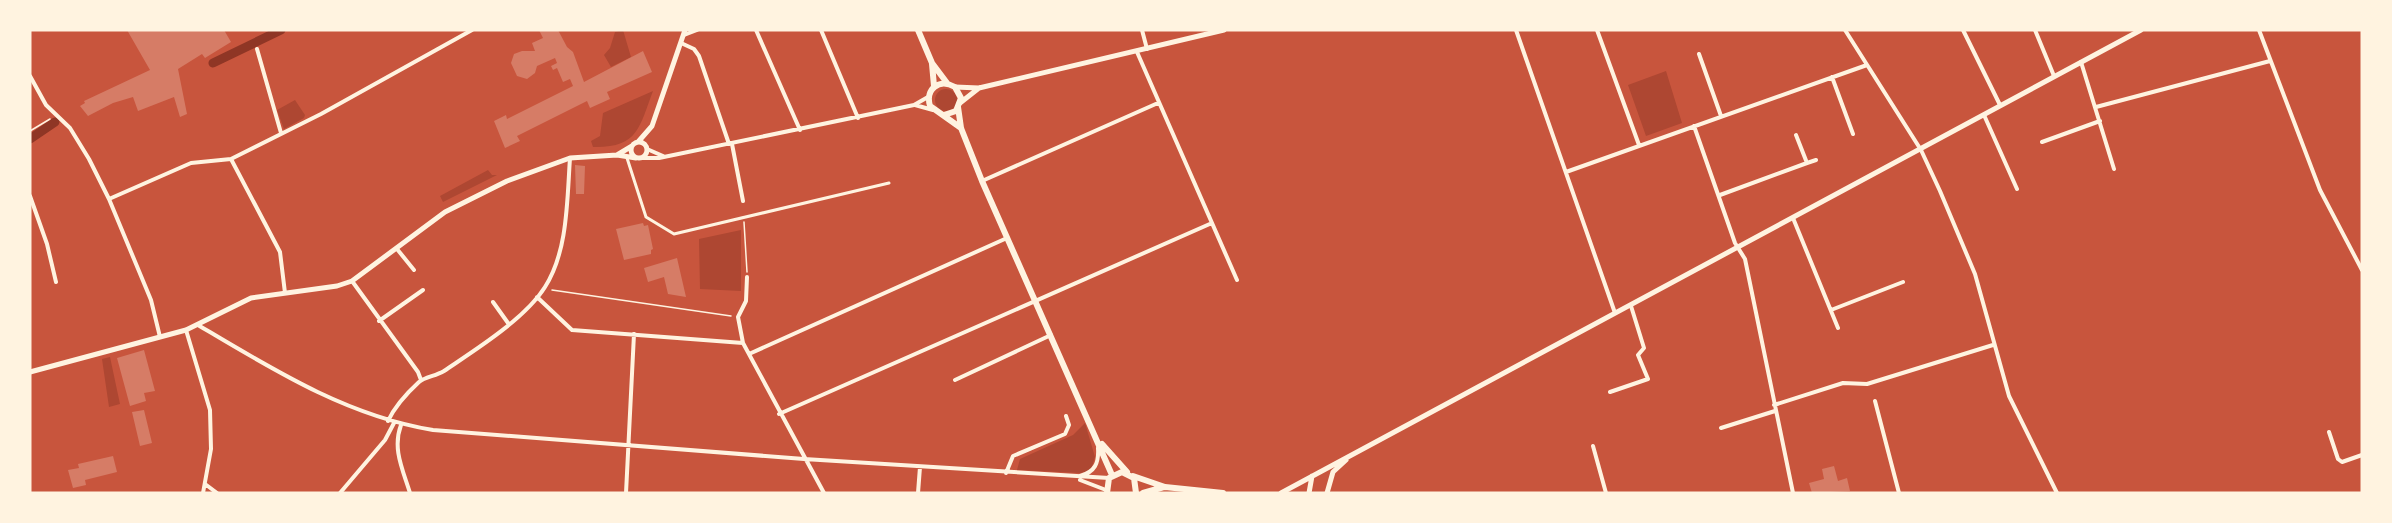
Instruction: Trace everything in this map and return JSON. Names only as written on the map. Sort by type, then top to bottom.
[{"type":"main road","points":[[918,30],[932,63],[947,83],[955,87],[960,94],[962,128],[982,181],[1098,439],[1110,477],[1106,491]]},
{"type":"main road","points":[[932,63],[934,86],[928,97],[933,110],[962,128]]},
{"type":"main road","points":[[934,86],[947,83]]},
{"type":"main road","points":[[944,115],[952,113],[959,105]]},
{"type":"main road","points":[[1098,439],[1130,475],[1137,485],[1136,493]]},
{"type":"main road","points":[[1110,477],[1119,472],[1165,487],[1223,493]]},
{"type":"main road","points":[[1143,493],[1165,487]]},
{"type":"street","points":[[109,199],[191,164],[231,159],[321,114],[472,30]]},
{"type":"street","points":[[617,155],[638,142],[652,126],[684,33],[697,30]]},
{"type":"street","points":[[756,30],[800,130]]},
{"type":"street","points":[[821,30],[858,118]]},
{"type":"street","points":[[1142,30],[1147,49]]},
{"type":"street","points":[[955,87],[980,88],[1224,30]]},
{"type":"street","points":[[1516,30],[1616,314]]},
{"type":"street","points":[[1597,30],[1639,145]]},
{"type":"street","points":[[1845,30],[1921,150],[1964,243],[1975,273],[2009,396],[2057,493]]},
{"type":"street","points":[[1963,30],[2000,105]]},
{"type":"street","points":[[2035,30],[2054,76]]},
{"type":"street","points":[[1281,493],[2141,30]]},
{"type":"street","points":[[2259,30],[2320,190],[2362,270]]},
{"type":"street","points":[[681,43],[694,49],[699,56],[730,144],[743,201]]},
{"type":"street","points":[[257,49],[281,133]]},
{"type":"street","points":[[1137,52],[1237,280]]},
{"type":"street","points":[[1698,54],[1720,116]]},
{"type":"street","points":[[2096,107],[2270,61]]},
{"type":"street","points":[[2081,62],[2114,169]]},
{"type":"street","points":[[1566,171],[1867,65]]},
{"type":"street","points":[[30,76],[46,105],[76,136],[109,199],[151,300],[160,337]]},
{"type":"street","points":[[1832,77],[1853,134]]},
{"type":"street","points":[[959,105],[980,88]]},
{"type":"street","points":[[30,372],[198,326],[251,298],[337,286],[352,281],[429,223],[466,199],[570,158],[617,155],[627,158],[664,157],[858,118],[914,105],[928,97]]},
{"type":"street","points":[[982,181],[1158,103]]},
{"type":"street","points":[[914,105],[933,110]]},
{"type":"street","points":[[1984,115],[2017,189]]},
{"type":"street","points":[[2042,142],[2100,121]]},
{"type":"street","points":[[1694,126],[1720,195],[1731,234],[1745,259],[1793,493]]},
{"type":"street","points":[[1796,135],[1806,163]]},
{"type":"street","points":[[638,142],[664,157]]},
{"type":"street","points":[[632,146],[632,154],[638,158],[645,156],[647,149]]},
{"type":"street","points":[[388,421],[397,405],[421,380],[436,376],[508,323],[545,288],[555,268],[563,233],[570,158]]},
{"type":"street","points":[[627,158],[646,217],[674,234],[889,183]]},
{"type":"street","points":[[231,159],[280,252],[285,293]]},
{"type":"street","points":[[1720,195],[1816,160]]},
{"type":"street","points":[[30,195],[56,282]]},
{"type":"street","points":[[30,214],[36,211]]},
{"type":"street","points":[[1793,218],[1838,328]]},
{"type":"street","points":[[780,414],[1212,223]]},
{"type":"street","points":[[749,354],[1007,238]]},
{"type":"street","points":[[397,249],[414,270]]},
{"type":"street","points":[[747,277],[746,301],[738,317],[743,343],[824,493]]},
{"type":"street","points":[[352,281],[418,372],[421,380]]},
{"type":"street","points":[[1831,310],[1903,282]]},
{"type":"street","points":[[379,321],[423,290]]},
{"type":"street","points":[[537,297],[572,330],[743,343]]},
{"type":"street","points":[[493,302],[508,323]]},
{"type":"street","points":[[1610,392],[1648,379],[1638,355],[1644,348],[1631,306]]},
{"type":"street","points":[[198,326],[277,373],[388,421],[433,430],[1074,478],[1110,477]]},
{"type":"street","points":[[186,330],[210,410],[211,449],[203,493]]},
{"type":"street","points":[[626,493],[634,334]]},
{"type":"street","points":[[955,380],[1051,335]]},
{"type":"street","points":[[1721,428],[1843,383],[1867,384],[1994,345]]},
{"type":"street","points":[[1875,401],[1899,493]]},
{"type":"street","points":[[1006,473],[1014,456],[1065,434],[1069,425],[1066,416]]},
{"type":"street","points":[[340,493],[385,440],[394,423]]},
{"type":"street","points":[[401,424],[397,436],[397,450],[410,493]]},
{"type":"street","points":[[2329,432],[2338,459],[2342,462],[2362,455]]},
{"type":"street","points":[[1074,478],[1090,473],[1096,466],[1098,439]]},
{"type":"street","points":[[1593,446],[1606,493]]},
{"type":"street","points":[[1327,493],[1334,472],[1350,457]]},
{"type":"street","points":[[918,493],[920,467]]},
{"type":"street","points":[[1309,493],[1312,476]]},
{"type":"street","points":[[1074,478],[1106,491]]},
{"type":"street","points":[[205,484],[217,493]]},
{"type":"path","points":[[30,131],[52,118]]},
{"type":"path","points":[[744,225],[747,277]]},
{"type":"path","points":[[545,288],[738,317]]},
{"type":"shaded area","points":[[623,30],[631,57],[611,67],[604,55],[610,48],[615,32]]},
{"type":"shaded area","points":[[1666,71],[1682,123],[1646,136],[1628,85]]},
{"type":"shaded area","points":[[946,89],[954,92],[957,100],[954,108],[946,111],[938,108],[935,100],[938,92]]},
{"type":"shaded area","points":[[653,91],[635,133],[619,144],[593,147],[591,141],[600,136],[603,113]]},
{"type":"shaded area","points":[[295,100],[305,115],[304,118],[284,129],[277,110]]},
{"type":"shaded area","points":[[488,170],[492,175],[497,175],[443,202],[440,196]]},
{"type":"shaded area","points":[[741,230],[741,291],[700,289],[699,239]]},
{"type":"shaded area","points":[[110,357],[120,404],[109,407],[102,359]]},
{"type":"shaded area","points":[[1085,423],[1095,457],[1091,470],[1081,473],[1017,470],[1020,459],[1073,435]]},
{"type":"building","points":[[127,30],[224,30],[231,42],[205,58],[202,54],[178,69],[187,114],[180,117],[174,97],[138,111],[133,97],[113,103],[88,116],[80,106],[85,103],[84,101],[150,70]]},
{"type":"building","points":[[539,30],[558,30],[567,47],[573,52],[584,82],[643,51],[652,72],[607,92],[610,99],[590,108],[587,101],[517,136],[520,141],[505,148],[494,121],[506,115],[507,119],[573,86],[570,79],[563,82],[557,68],[553,70],[551,66],[557,63],[555,58],[537,66],[535,73],[527,79],[517,76],[511,63],[514,54],[522,51],[535,51],[532,43],[543,38]]},
{"type":"building","points":[[575,165],[585,166],[584,194],[576,194]]},
{"type":"building","points":[[643,223],[644,226],[648,225],[653,249],[651,254],[624,260],[616,229]]},
{"type":"building","points":[[677,258],[686,297],[668,294],[664,277],[648,282],[644,268]]},
{"type":"building","points":[[144,350],[155,391],[144,393],[146,401],[130,406],[117,358]]},
{"type":"building","points":[[144,410],[152,443],[140,446],[132,412]]},
{"type":"building","points":[[113,456],[117,472],[85,480],[86,485],[73,488],[68,470],[79,468],[78,464]]},
{"type":"building","points":[[1834,466],[1838,481],[1847,478],[1850,491],[1812,493],[1809,483],[1824,479],[1822,469]]},
{"type":"waterway","points":[[213,63],[281,30]]},
{"type":"waterway","points":[[30,139],[55,122]]}]
